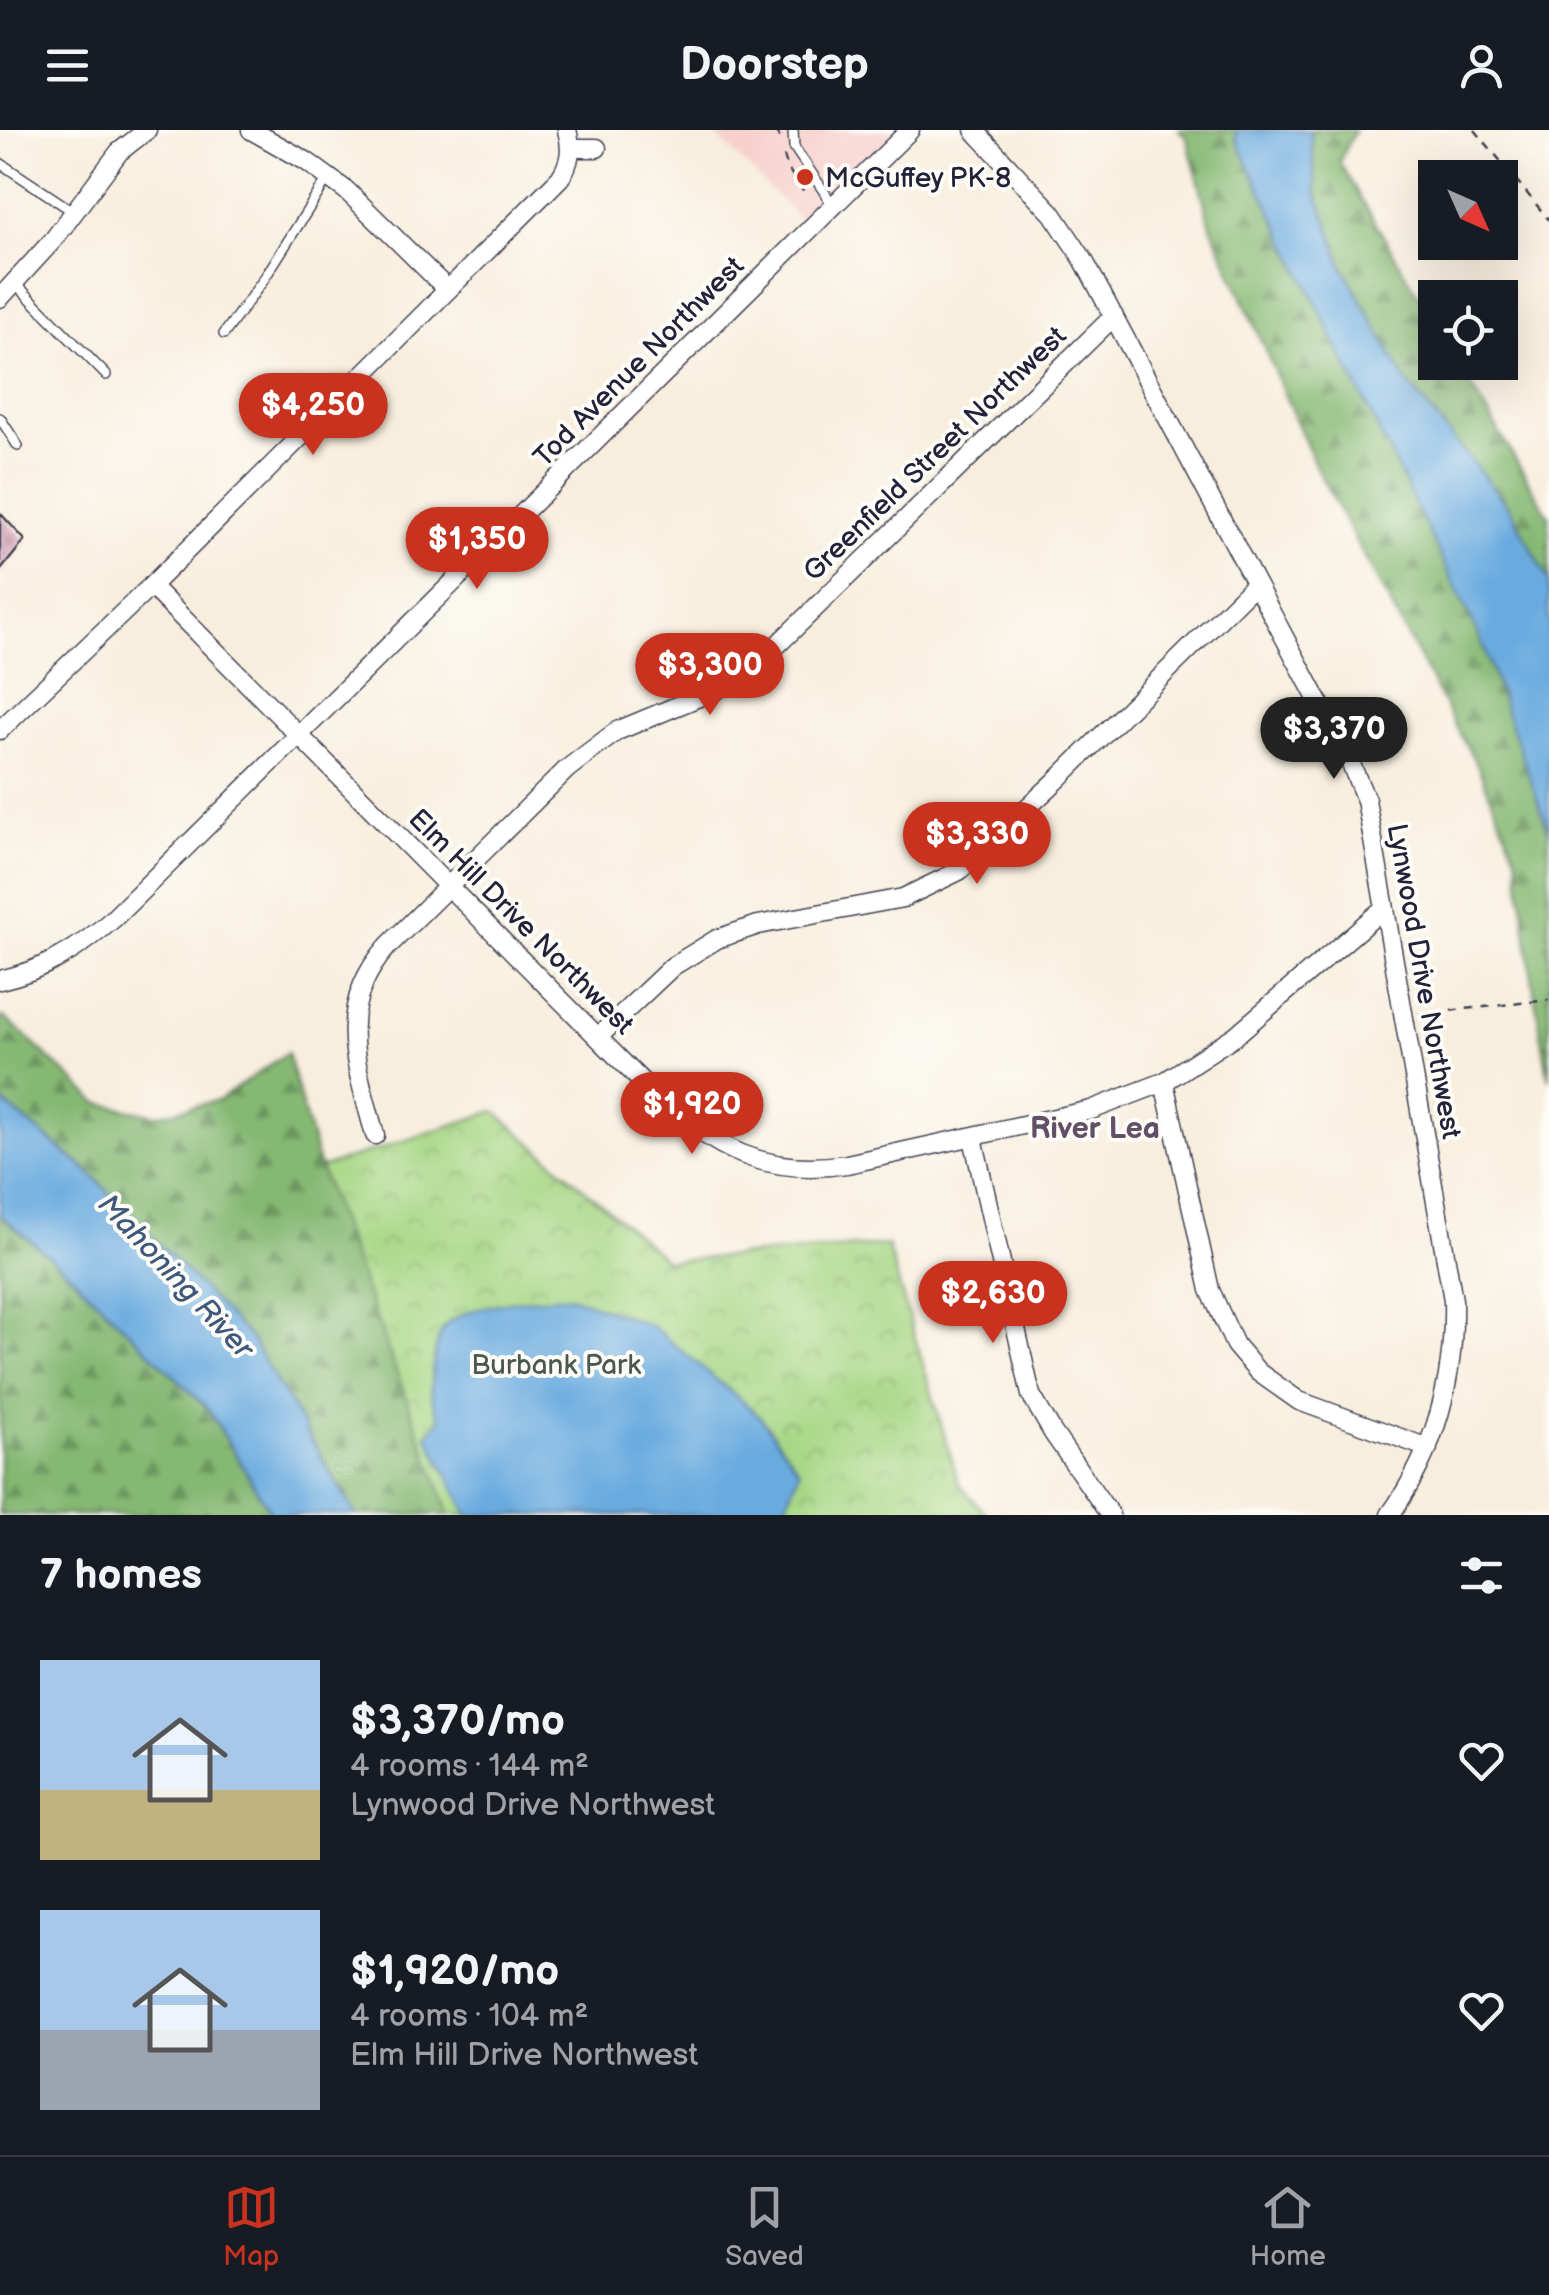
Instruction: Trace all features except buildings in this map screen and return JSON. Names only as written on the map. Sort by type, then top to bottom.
[{"type":"street","points":[[0,298],[74,212],[126,136],[147,130]]},
{"type":"street","points":[[251,130],[328,178],[372,213],[448,290]]},
{"type":"street","name":"Tod Avenue Northwest","points":[[0,980],[45,966],[93,936],[910,130]]},
{"type":"street","name":"Lynwood Drive Northwest","points":[[974,130],[1052,213],[1083,259],[1359,781],[1371,823],[1453,1300],[1450,1375],[1428,1448],[1390,1515]]},
{"type":"street","points":[[0,730],[560,178],[568,163],[569,139],[596,148]]},
{"type":"street","name":"Greenfield Street Northwest","points":[[375,1135],[353,1050],[353,1025],[358,998],[380,955],[596,745],[639,720],[718,688],[768,654],[1114,316]]},
{"type":"street","points":[[598,1037],[673,966],[716,939],[758,925],[903,898],[959,872],[1255,584]]},
{"type":"street","name":"Elm Hill Drive Northwest","points":[[150,586],[690,1126],[722,1147],[758,1160],[796,1167],[830,1167],[1091,1110],[1164,1082],[1236,1035],[1384,908]]},
{"type":"street","points":[[1164,1082],[1210,1290],[1235,1345],[1258,1372],[1299,1401],[1428,1448]]},
{"type":"street","points":[[973,1138],[1031,1395],[1052,1433],[1110,1515]]},
{"type":"lane","points":[[793,130],[794,147],[833,206]]},
{"type":"lane","points":[[0,163],[74,212]]},
{"type":"lane","points":[[224,334],[328,178]]},
{"type":"lane","points":[[16,284],[106,375]]},
{"type":"lane","points":[[0,418],[18,446]]},
{"type":"path","points":[[777,130],[788,169],[808,197]]},
{"type":"path","points":[[1475,130],[1549,220]]},
{"type":"path","points":[[1403,1016],[1549,1000]]},
{"type":"shaded area","name":"McGuffey PK-8","points":[[711,130],[901,130],[805,225]]},
{"type":"green space","points":[[1179,130],[1237,130],[1236,139],[1480,635],[1549,832],[1549,1080],[1517,858],[1479,769],[1317,469],[1211,226],[1187,139]]},
{"type":"green space","points":[[1310,130],[1355,130],[1339,162],[1418,294],[1418,380],[1468,380],[1549,516],[1549,581],[1511,510],[1406,381],[1343,267],[1316,191]]},
{"type":"green space","points":[[4,1017],[98,1103],[156,1115],[219,1100],[287,1053],[320,1168],[450,1515],[356,1515],[251,1339],[88,1171],[0,1100],[0,1018]]},
{"type":"green space","name":"Burbank Park","points":[[495,1111],[667,1261],[887,1245],[959,1484],[987,1515],[450,1515],[320,1168]]},
{"type":"green space","points":[[0,1215],[69,1273],[209,1410],[272,1515],[0,1515]]},
{"type":"water","points":[[1237,130],[1310,130],[1316,191],[1343,267],[1406,381],[1511,510],[1549,581],[1549,832],[1479,635],[1236,139]]},
{"type":"water","name":"Mahoning River","points":[[0,1100],[88,1171],[251,1339],[356,1515],[272,1515],[209,1410],[69,1273],[0,1215]]},
{"type":"water","points":[[570,1296],[652,1326],[759,1415],[800,1471],[782,1515],[468,1515],[427,1435],[440,1420],[431,1390],[434,1358],[443,1329],[474,1310],[507,1302]]},
{"type":"place","name":"McGuffey PK-8","points":[[805,177]]},
{"type":"district","name":"River Lea","points":[[1095,1128]]}]
